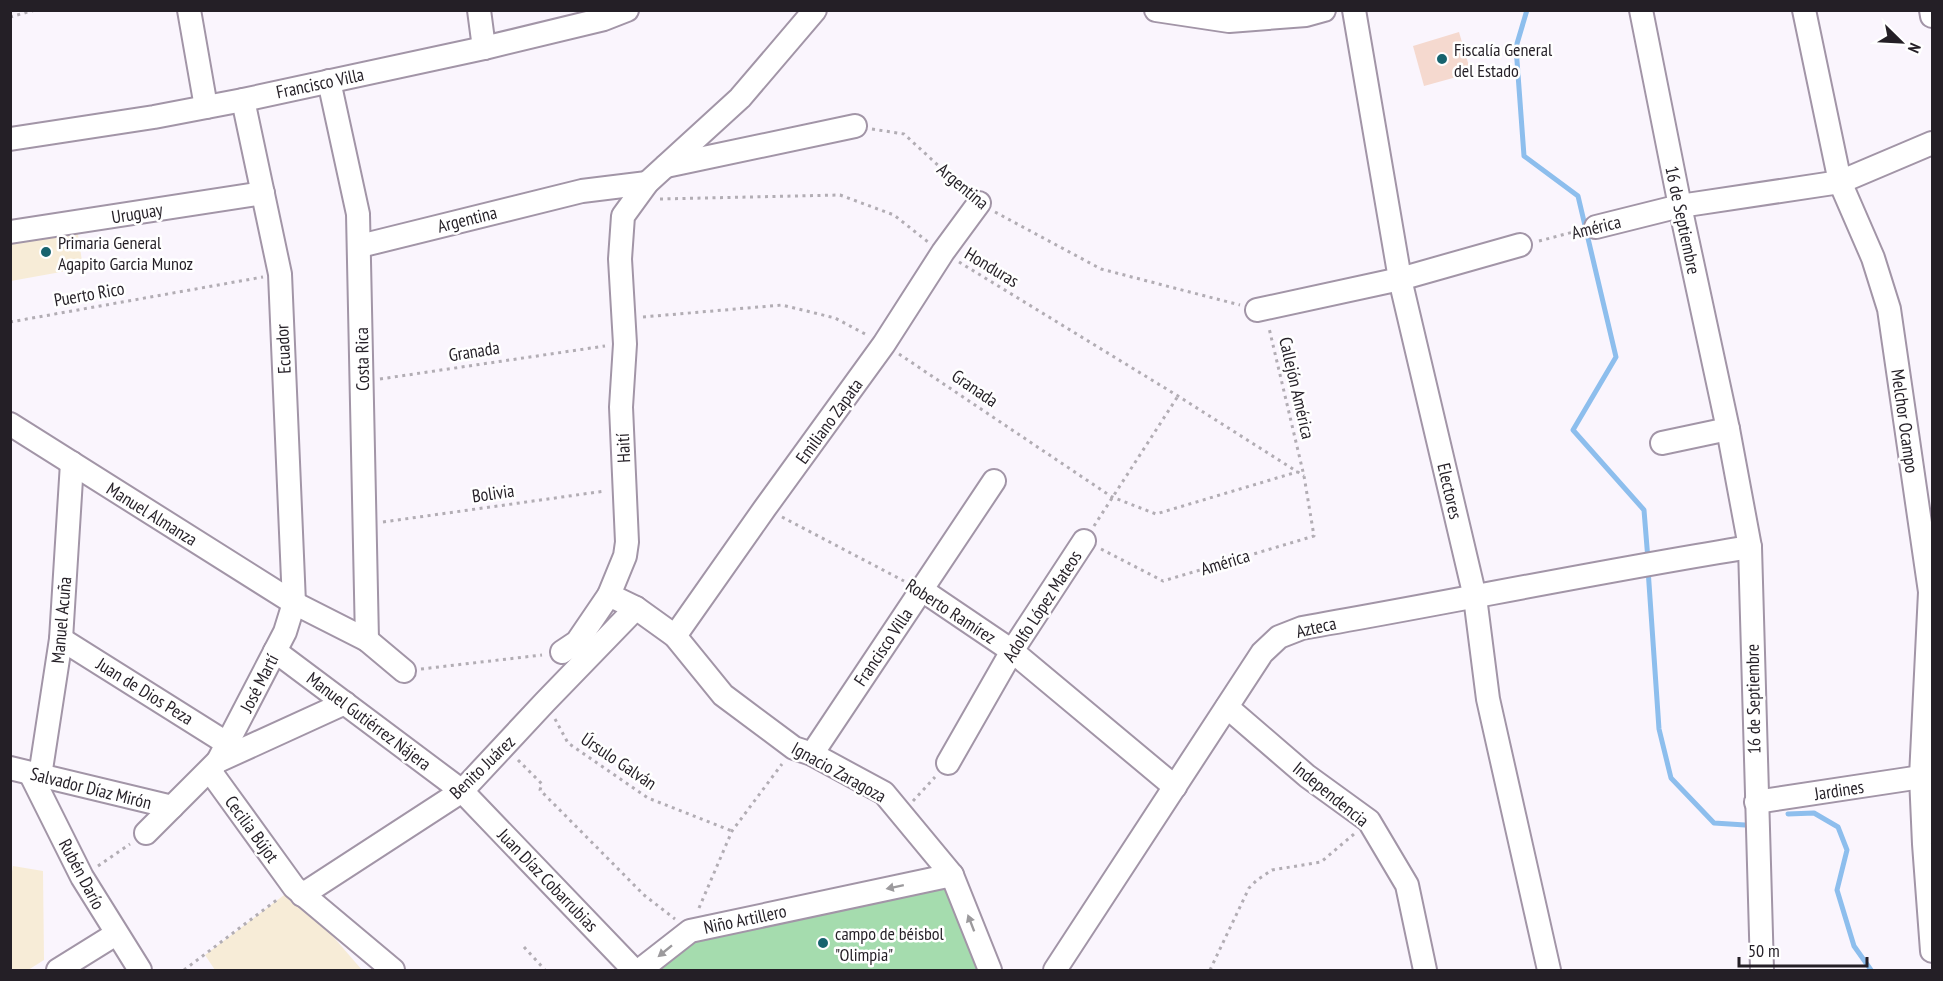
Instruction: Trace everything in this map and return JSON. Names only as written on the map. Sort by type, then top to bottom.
[{"type":"street","points":[[189,10],[206,107]]},
{"type":"street","points":[[479,10],[483,48]]},
{"type":"street","name":"Francisco Villa","points":[[10,139],[154,117],[243,100],[483,48],[604,19],[627,10]]},
{"type":"street","name":"Haití","points":[[562,652],[577,642],[609,595],[625,556],[627,542],[621,407],[625,344],[620,259],[623,216],[640,192],[664,167],[740,98],[815,10]]},
{"type":"street","points":[[1156,10],[1228,21],[1306,15],[1324,10]]},
{"type":"street","name":"Electores","points":[[1354,10],[1400,279],[1475,597],[1488,699],[1549,970]]},
{"type":"street","name":"16 de Septiembre","points":[[1641,10],[1728,429],[1750,547],[1762,970]]},
{"type":"street","name":"Melchor Ocampo","points":[[1804,10],[1840,182],[1872,258],[1889,309],[1931,591],[1922,777],[1928,842],[1932,951]]},
{"type":"street","points":[[1931,10],[1932,16]]},
{"type":"street","name":"Costa Rica","points":[[329,81],[358,214],[368,640]]},
{"type":"street","name":"Ecuador","points":[[243,100],[279,274],[294,603]]},
{"type":"street","points":[[664,167],[855,126]]},
{"type":"street","name":"América","points":[[1596,227],[1680,206],[1840,182],[1932,143]]},
{"type":"street","name":"Argentina","points":[[360,246],[582,191],[640,192]]},
{"type":"street","name":"Uruguay","points":[[10,232],[263,193]]},
{"type":"street","name":"Emiliano Zapata","points":[[675,636],[884,344],[942,252],[979,203]]},
{"type":"street","points":[[1257,310],[1400,279],[1520,245]]},
{"type":"street","name":"Manuel Almanza","points":[[10,424],[294,603]]},
{"type":"street","points":[[1662,443],[1728,429]]},
{"type":"street","name":"Manuel Acuña","points":[[27,772],[61,639],[72,463]]},
{"type":"street","name":"Francisco Villa","points":[[803,751],[922,590],[994,481]]},
{"type":"street","name":"Adolfo López Mateos","points":[[948,763],[1012,651],[1084,541]]},
{"type":"street","name":"Azteca","points":[[1054,970],[1262,653],[1279,637],[1302,628],[1660,561],[1750,547]]},
{"type":"street","name":"Roberto Ramírez","points":[[922,590],[1012,651],[1175,787]]},
{"type":"street","name":"Ignacio Zaragoza","points":[[609,595],[636,609],[675,636],[723,695],[803,751],[884,794],[952,875],[990,970]]},
{"type":"street","points":[[294,603],[368,640],[404,670]]},
{"type":"street","name":"José Martí","points":[[219,759],[285,632],[294,603]]},
{"type":"street","name":"Benito Juárez","points":[[298,891],[462,791],[636,609]]},
{"type":"street","name":"Juan de Dios Peza","points":[[61,639],[219,759]]},
{"type":"street","name":"Manuel Gutiérrez Nájera","points":[[275,651],[462,791]]},
{"type":"street","points":[[146,833],[219,759],[345,703]]},
{"type":"street","name":"Independencia","points":[[1227,707],[1307,777],[1369,821],[1407,885],[1425,970]]},
{"type":"street","name":"Cecilia Bújot","points":[[219,759],[298,891],[393,970]]},
{"type":"street","name":"Salvador Díaz Mirón","points":[[27,772],[172,807]]},
{"type":"street","name":"Rubén Darío","points":[[27,772],[82,877],[140,970]]},
{"type":"street","name":"Jardines","points":[[1756,802],[1922,777]]},
{"type":"street","name":"Juan Díaz Cobarrubias","points":[[462,791],[629,965],[630,970]]},
{"type":"street","name":"Niño Artillero","points":[[690,931],[952,875]]},
{"type":"street","points":[[640,970],[690,931]]},
{"type":"street","points":[[58,970],[116,934]]},
{"type":"path","points":[[10,17],[35,10]]},
{"type":"path","name":"Argentina","points":[[855,126],[904,134],[979,203],[1101,269],[1257,310]]},
{"type":"path","name":"Honduras","points":[[640,192],[840,195],[894,215],[942,252],[1304,476]]},
{"type":"path","name":"América","points":[[1520,245],[1596,227]]},
{"type":"path","name":"Puerto Rico","points":[[10,322],[279,274]]},
{"type":"path","name":"Granada","points":[[624,319],[782,305],[835,318],[884,344],[1112,497],[1156,514],[1297,471]]},
{"type":"path","name":"Callejón América","points":[[1257,310],[1270,329],[1304,476]]},
{"type":"path","name":"Granada","points":[[362,382],[625,344]]},
{"type":"path","name":"Adolfo López Mateos","points":[[1084,541],[1178,396]]},
{"type":"path","name":"América","points":[[1084,541],[1163,581],[1314,536],[1304,476]]},
{"type":"path","name":"Bolivia","points":[[366,524],[625,488]]},
{"type":"path","name":"Roberto Ramírez","points":[[765,508],[922,590]]},
{"type":"path","points":[[404,670],[562,652]]},
{"type":"path","name":"Úrsulo Galván","points":[[545,702],[568,743],[630,786],[648,798],[732,831]]},
{"type":"path","name":"Niño Artillero","points":[[506,746],[542,784],[540,790],[644,895],[690,931]]},
{"type":"path","points":[[690,931],[732,831],[803,751]]},
{"type":"path","points":[[902,813],[948,763]]},
{"type":"path","points":[[1210,970],[1249,888],[1257,880],[1272,870],[1321,862],[1369,821]]},
{"type":"path","points":[[82,877],[146,833]]},
{"type":"path","points":[[184,970],[298,891]]},
{"type":"path","points":[[524,947],[545,970]]},
{"type":"shaded area","points":[[77,228],[83,268],[11,281],[11,239]]},
{"type":"shaded area","points":[[13,866],[43,871],[44,960],[28,970],[11,970],[10,883]]},
{"type":"shaded area","points":[[292,889],[362,970],[215,970],[205,955]]},
{"type":"green space","name":"campo de béisbol \"Olimpia\"","points":[[944,883],[982,970],[649,970],[704,915]]},
{"type":"building","name":"Fiscalía General del Estado","points":[[1459,32],[1471,73],[1424,86],[1413,46]]},
{"type":"waterway","points":[[1527,10],[1516,47],[1524,156],[1578,196],[1616,357],[1573,430],[1644,510],[1648,560]]},
{"type":"waterway","points":[[1648,569],[1659,729],[1671,778],[1714,823],[1745,825]]},
{"type":"waterway","points":[[1788,814],[1814,813],[1838,827],[1847,850],[1837,890],[1854,946],[1871,970]]},
{"type":"place","name":"Fiscalía General del Estado","points":[[1442,59]]},
{"type":"place","name":"Primaria General Agapito Garcia Munoz","points":[[46,252]]},
{"type":"place","name":"campo de béisbol \"Olimpia\"","points":[[823,943]]}]
